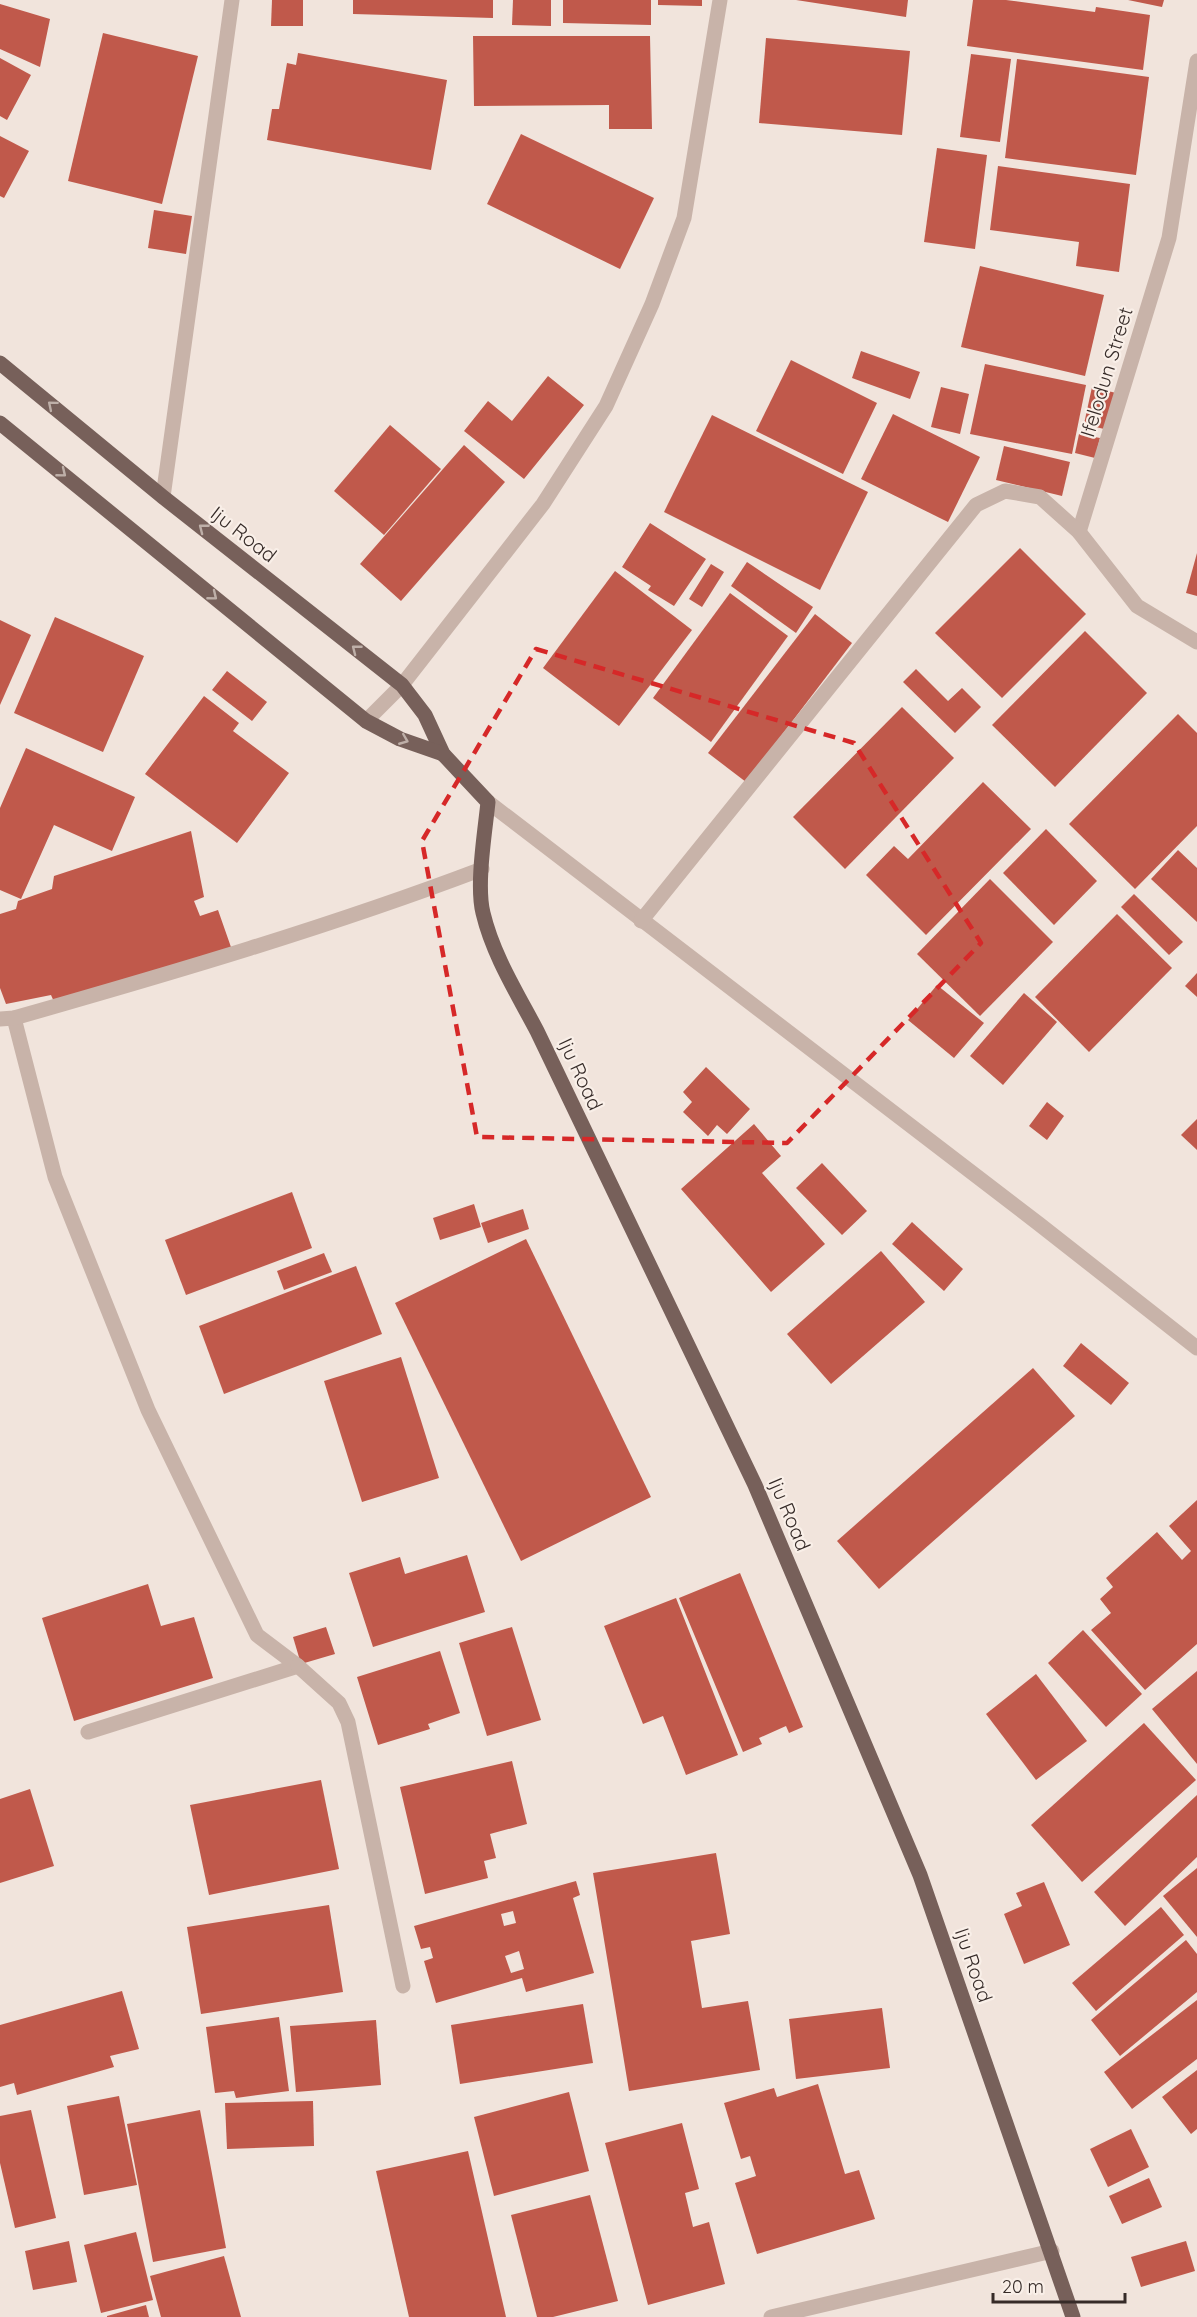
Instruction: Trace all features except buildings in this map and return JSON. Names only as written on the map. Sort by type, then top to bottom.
[{"type":"main road","name":"Iju Road","points":[[0,363],[163,497],[402,685],[425,715],[443,754],[488,802],[482,869],[483,911],[501,963],[537,1031],[755,1485],[920,1875],[1073,2317]]},
{"type":"main road","name":"Iju Road","points":[[0,423],[366,721],[400,738],[443,754]]},
{"type":"street","points":[[163,497],[232,0]]},
{"type":"street","points":[[366,721],[402,685],[543,504],[606,406],[652,304],[684,218],[720,0]]},
{"type":"street","name":"Ifelodun Street","points":[[1079,532],[1169,238],[1197,61]]},
{"type":"street","points":[[641,921],[976,505],[1005,491],[1040,497],[1079,532],[1137,606],[1197,642]]},
{"type":"street","points":[[488,802],[1039,1224],[1197,1348]]},
{"type":"street","points":[[403,1986],[348,1722],[339,1703],[298,1666],[257,1635],[148,1410],[55,1177],[7,1019],[239,952],[482,869]]},
{"type":"street","points":[[88,1732],[298,1666]]},
{"type":"street","points":[[771,2317],[1052,2251]]},
{"type":"highlighted area","points":[[536,649],[854,743],[981,943],[787,1143],[477,1137],[422,841]]}]
